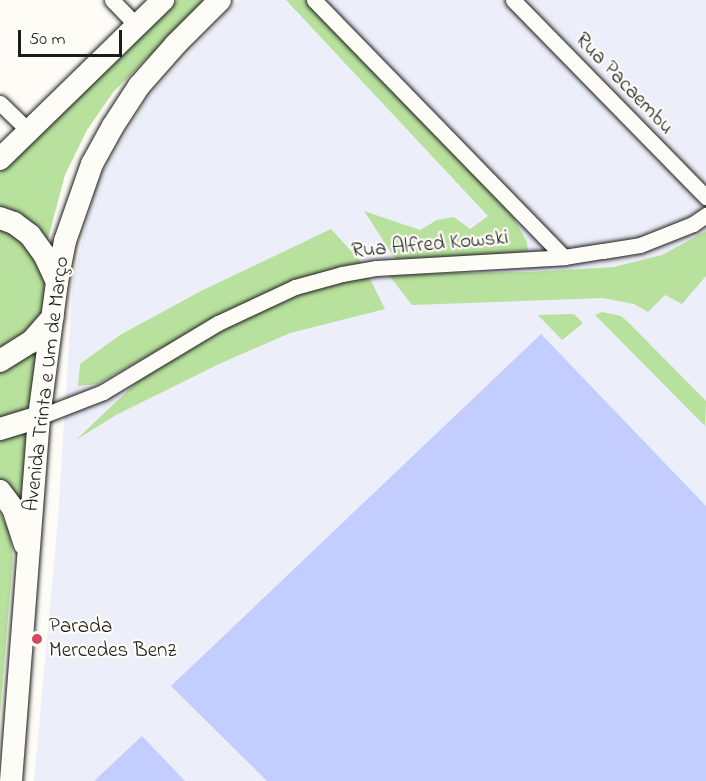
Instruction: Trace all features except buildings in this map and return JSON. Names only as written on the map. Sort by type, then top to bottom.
[{"type":"main road","points":[[0,159],[163,0]]},
{"type":"main road","name":"Avenida Trinta e Um de Março","points":[[11,781],[39,417],[57,282],[65,241],[92,164],[112,126],[139,86],[176,44],[220,0]]},
{"type":"main road","points":[[0,218],[14,223],[30,235],[44,254],[57,282]]},
{"type":"main road","points":[[0,361],[31,342],[53,317]]},
{"type":"main road","points":[[0,429],[39,417]]},
{"type":"main road","points":[[0,490],[18,521],[28,554]]},
{"type":"street","points":[[112,0],[137,26]]},
{"type":"street","points":[[314,0],[564,257]]},
{"type":"street","name":"Rua Pacaembu","points":[[513,0],[706,197]]},
{"type":"street","points":[[0,103],[29,131]]},
{"type":"street","name":"Rua Alfred Kowski","points":[[39,417],[95,395],[218,323],[295,287],[342,274],[376,268],[564,257],[640,245],[693,224],[706,215]]},
{"type":"shaded area","points":[[238,0],[706,0],[706,781],[34,781],[58,519],[73,280],[96,184],[147,98]]},
{"type":"green space","points":[[178,0],[206,0],[114,91],[87,130],[65,175],[45,250],[0,214],[0,172]]},
{"type":"green space","points":[[286,0],[308,0],[510,211],[527,242],[528,253],[396,260],[364,211],[420,230],[437,220],[454,217],[470,229],[488,216]]},
{"type":"green space","points":[[0,226],[35,251],[48,288],[44,312],[33,330],[0,354]]},
{"type":"green space","points":[[331,229],[364,265],[216,318],[97,384],[78,386],[80,364],[120,335],[201,291]]},
{"type":"green space","points":[[706,231],[706,276],[682,304],[665,295],[648,312],[634,304],[603,298],[412,305],[388,274],[531,272],[614,267],[662,255]]},
{"type":"green space","points":[[369,277],[385,309],[290,333],[219,364],[116,415],[76,440],[141,378],[237,322],[298,292]]},
{"type":"green space","points":[[602,312],[621,316],[706,401],[705,426],[595,315]]},
{"type":"green space","points":[[574,314],[583,323],[562,340],[538,315]]},
{"type":"green space","points":[[47,331],[35,415],[0,425],[0,365]]},
{"type":"green space","points":[[33,423],[26,528],[0,487],[0,433]]},
{"type":"green space","points":[[0,513],[8,528],[13,557],[0,715]]},
{"type":"place","name":"Parada Mercedes Benz","points":[[37,639]]}]
